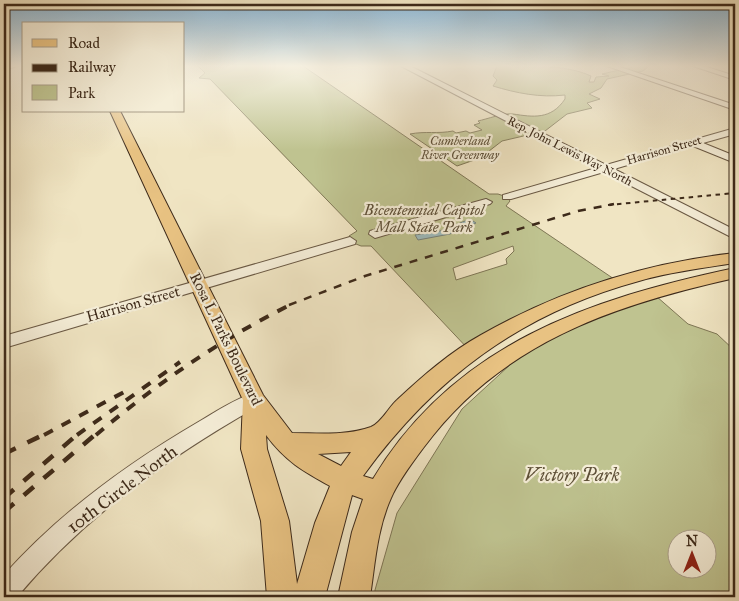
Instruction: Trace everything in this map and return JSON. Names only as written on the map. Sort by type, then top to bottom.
[{"type":"main road","name":"Rosa L Parks Boulevard","points":[[115,112],[254,400],[286,443],[304,459],[346,481],[379,493]]},
{"type":"main road","points":[[309,597],[323,548],[346,481],[379,435],[420,389],[471,352],[546,308],[598,286],[647,272],[735,258]]},
{"type":"main road","points":[[354,597],[366,530],[379,493],[414,439],[450,398],[518,348],[565,322],[608,304],[651,290],[735,272]]},
{"type":"main road","points":[[254,400],[254,449],[275,521],[282,597]]},
{"type":"main road","points":[[286,443],[354,443],[379,435]]},
{"type":"street","name":"Rep. John Lewis Way North","points":[[458,94],[735,235]]},
{"type":"street","points":[[693,94],[735,108]]},
{"type":"street","name":"Harrison Street","points":[[507,197],[735,131]]},
{"type":"street","points":[[692,142],[735,160]]},
{"type":"street","points":[[375,234],[486,202]]},
{"type":"street","name":"Harrison Street","points":[[4,342],[350,241]]},
{"type":"street","name":"10th Circle North","points":[[4,594],[45,549],[90,508],[172,450],[254,400]]},
{"type":"green space","name":"Bicentennial Capitol Mall State Park","points":[[225,94],[344,94],[489,194],[507,197],[510,201],[506,206],[617,281],[471,352],[371,246],[361,246],[351,242],[349,236],[357,231]],"holes":[[[513,246],[514,251],[506,259],[507,264],[456,280],[453,268]]]},
{"type":"green space","name":"Cumberland River Greenway","points":[[528,94],[589,94],[600,99],[587,103],[592,108],[567,114],[545,131],[502,141],[480,158],[457,166],[410,134],[453,131],[456,133],[466,131],[470,133],[482,130],[474,125],[480,123],[478,121],[509,114],[541,116],[554,111],[565,99],[565,95]]},
{"type":"green space","name":"Victory Park","points":[[656,296],[688,324],[717,334],[735,351],[735,597],[375,597],[375,590],[397,513],[462,409],[524,352],[582,321]]},
{"type":"water","points":[[470,219],[476,223],[450,234],[418,240],[415,235],[440,231]]},
{"type":"railway","points":[[610,205],[735,193]]},
{"type":"railway","points":[[610,205],[614,204]]},
{"type":"railway","points":[[289,305],[365,276],[578,211],[610,205]]},
{"type":"railway","points":[[96,435],[190,363],[240,332],[292,304]]},
{"type":"railway","points":[[77,435],[180,362]]},
{"type":"railway","points":[[44,435],[124,392]]},
{"type":"railway","points":[[4,454],[47,433]]},
{"type":"railway","points":[[4,498],[79,433]]},
{"type":"railway","points":[[4,512],[97,433]]}]
